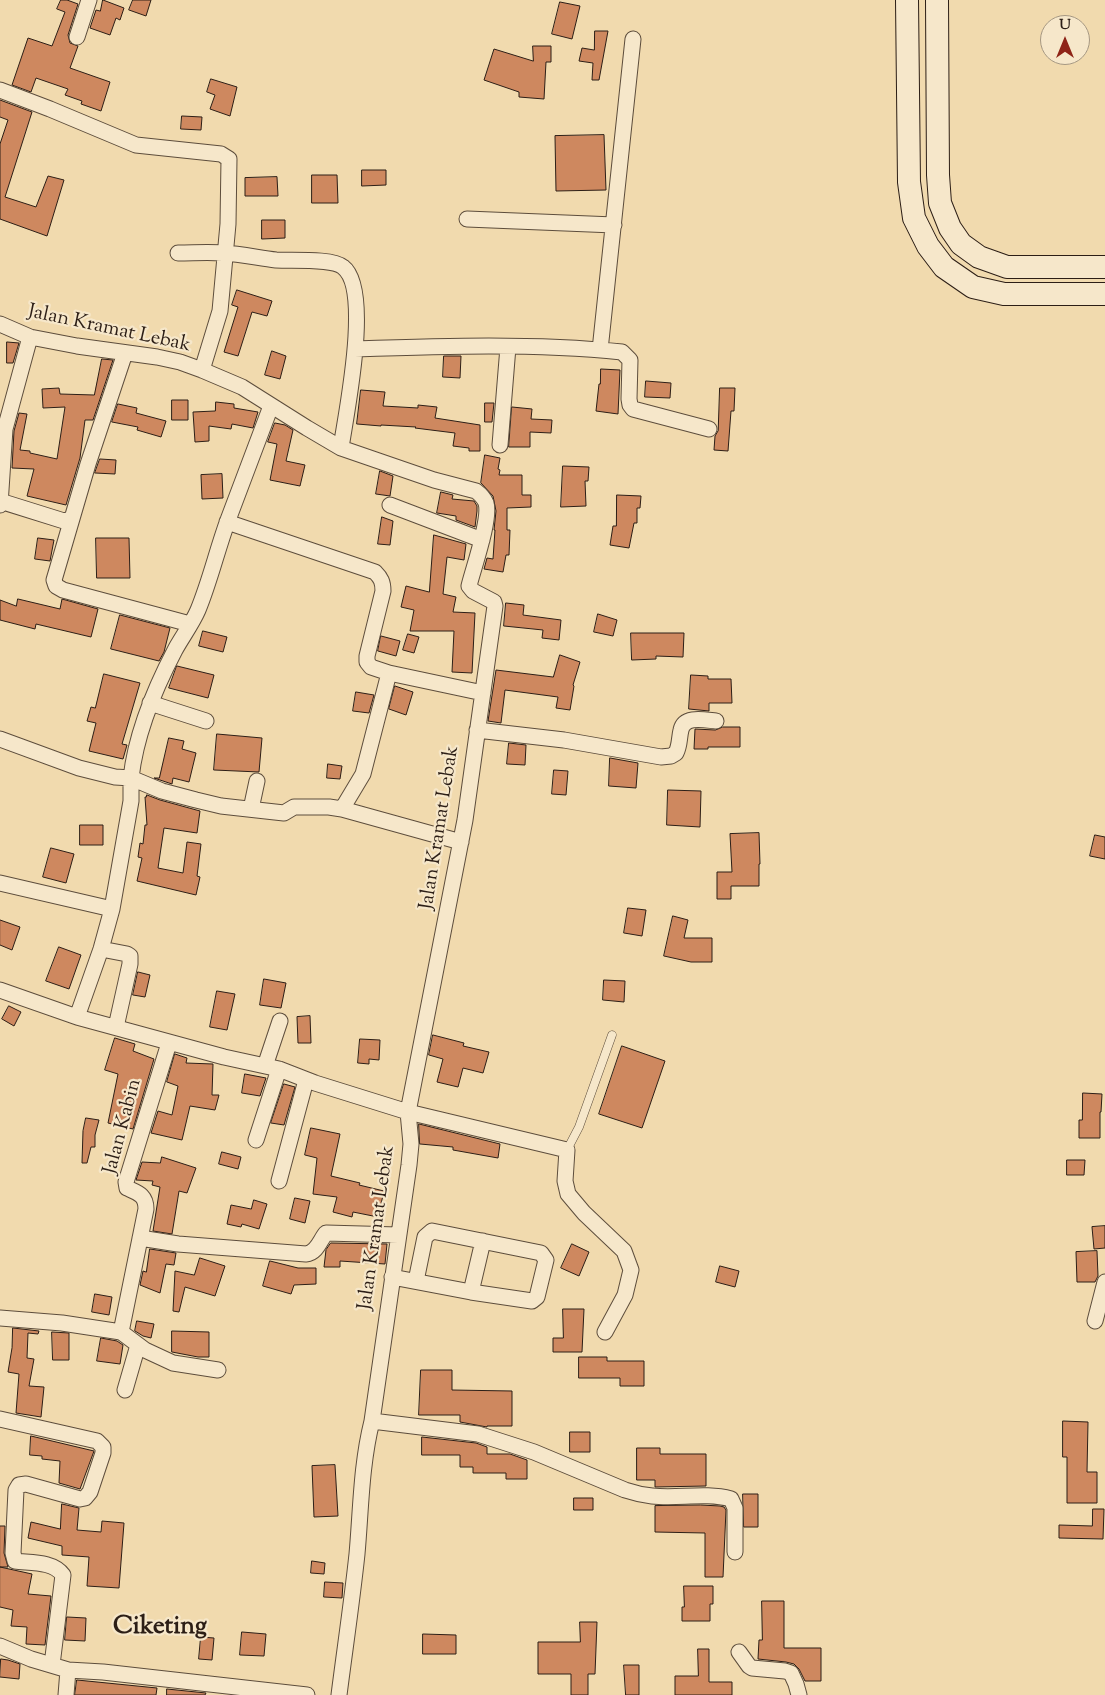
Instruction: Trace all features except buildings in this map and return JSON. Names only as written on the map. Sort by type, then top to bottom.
[{"type":"street","points":[[77,37],[89,0]]},
{"type":"street","points":[[907,0],[909,182],[914,218],[928,246],[944,266],[973,287],[1004,294],[1105,294]]},
{"type":"street","points":[[937,0],[938,175],[940,203],[950,228],[961,244],[978,257],[1007,267],[1105,267]]},
{"type":"street","points":[[600,350],[633,39]]},
{"type":"street","points":[[907,41],[937,41]]},
{"type":"street","points":[[0,90],[136,145],[194,150],[225,155],[229,159],[228,224],[220,311],[202,370]]},
{"type":"street","points":[[467,220],[614,225]]},
{"type":"street","points":[[178,253],[225,253],[277,260],[321,261],[339,264],[351,275],[358,330],[341,448]]},
{"type":"street","name":"Jalan Kramat Lebak","points":[[0,324],[30,337],[165,359],[202,370],[242,387],[341,448],[434,480],[476,491],[486,505],[487,510],[482,540],[468,586],[495,604],[461,842],[408,1112],[411,1144],[372,1421],[367,1441],[360,1491],[357,1553],[339,1695]]},
{"type":"street","points":[[30,337],[5,430],[0,502],[64,521],[71,519]]},
{"type":"street","points":[[355,349],[448,346],[622,352],[630,360],[629,399],[633,409],[709,429]]},
{"type":"street","points":[[500,445],[508,347]]},
{"type":"street","points":[[125,353],[71,519],[54,580],[56,586],[63,590],[190,624]]},
{"type":"street","points":[[77,1017],[101,950],[112,909],[131,801],[131,778],[137,741],[150,702],[166,668],[197,613],[271,406]]},
{"type":"street","points":[[390,505],[482,540]]},
{"type":"street","points":[[228,522],[375,572],[380,577],[383,582],[383,591],[367,656],[367,662],[371,667],[389,673],[483,693]]},
{"type":"street","points":[[342,809],[363,774],[389,673]]},
{"type":"street","points":[[150,702],[206,721]]},
{"type":"street","points":[[477,730],[564,740],[661,757],[671,756],[676,753],[681,728],[685,722],[691,719],[716,720]]},
{"type":"street","points":[[0,739],[79,768],[115,777],[131,778],[180,797],[221,806],[284,813],[294,807],[342,809],[461,842]]},
{"type":"street","points":[[250,809],[258,781]]},
{"type":"street","points":[[0,883],[112,909]]},
{"type":"street","points":[[101,950],[130,956],[130,964],[116,1027]]},
{"type":"street","points":[[0,990],[77,1017],[169,1043],[272,1067],[306,1080],[408,1112],[567,1150],[565,1181],[568,1194],[624,1251],[631,1270],[625,1295],[605,1332]]},
{"type":"street","points":[[256,1140],[280,1021]]},
{"type":"street","name":"Jalan Kabin","points":[[121,1332],[146,1202],[143,1196],[127,1188],[126,1182],[169,1043]]},
{"type":"street","points":[[279,1181],[306,1080]]},
{"type":"street","points":[[392,1277],[532,1301],[537,1297],[546,1263],[544,1255],[541,1253],[432,1231],[425,1237],[416,1281]]},
{"type":"street","points":[[140,1238],[178,1244],[311,1254],[326,1233],[398,1235]]},
{"type":"street","points":[[471,1292],[483,1241]]},
{"type":"street","points":[[1094,1321],[1105,1282]]},
{"type":"street","points":[[0,1318],[62,1323],[121,1332],[138,1345],[173,1363],[218,1370]]},
{"type":"street","points":[[125,1390],[138,1345]]},
{"type":"street","points":[[0,1419],[97,1442],[103,1447],[103,1453],[90,1492],[85,1498],[80,1499],[26,1484],[19,1485],[16,1490],[12,1553],[15,1561],[53,1566],[59,1569],[63,1575],[52,1665]]},
{"type":"street","points":[[372,1421],[486,1436],[534,1452],[638,1494],[653,1496],[722,1496],[731,1499],[735,1508],[735,1552]]},
{"type":"street","points":[[0,1646],[31,1659],[68,1670],[302,1695]]},
{"type":"street","points":[[739,1652],[748,1666],[752,1668],[791,1673],[798,1695]]},
{"type":"street","points":[[66,1695],[68,1670]]},
{"type":"lane","points":[[567,1150],[579,1127],[612,1035]]},
{"type":"district","name":"Ciketing","points":[[160,1629]]}]
